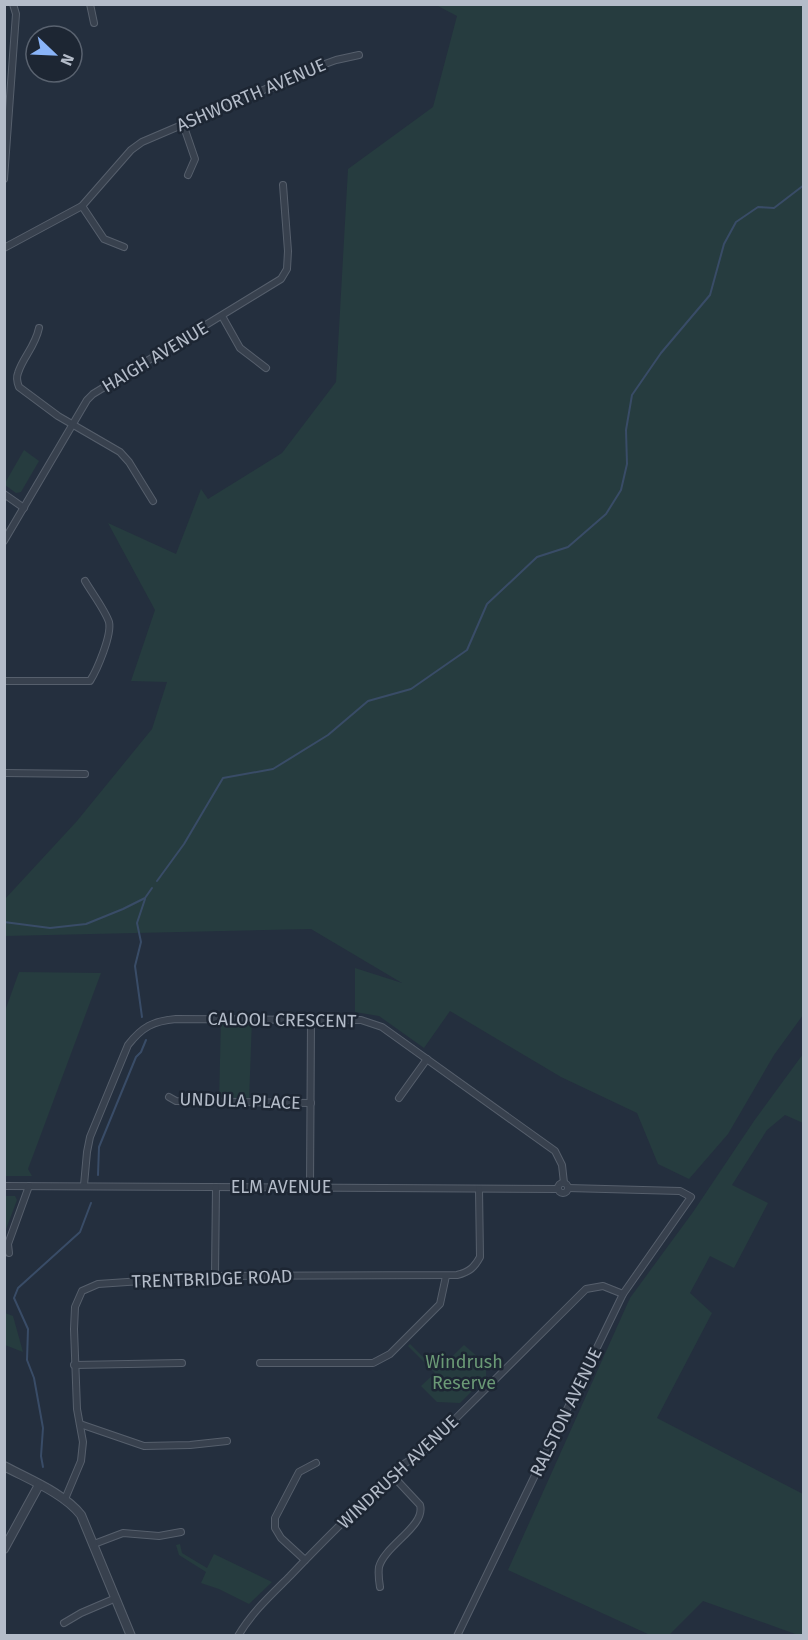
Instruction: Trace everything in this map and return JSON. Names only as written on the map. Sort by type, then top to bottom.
[{"type":"street","points":[[4,179],[16,14],[13,4]]},
{"type":"street","points":[[90,4],[94,23]]},
{"type":"street","name":"ASHWORTH AVENUE","points":[[4,249],[82,206],[131,150],[142,142],[268,88],[280,87],[289,77],[336,60],[359,55]]},
{"type":"street","points":[[183,124],[195,159],[188,175]]},
{"type":"street","name":"HAIGH AVENUE","points":[[4,541],[87,400],[93,394],[281,279],[286,269],[288,251],[283,185]]},
{"type":"street","points":[[82,206],[104,239],[124,248]]},
{"type":"street","points":[[222,316],[240,348],[266,368]]},
{"type":"street","points":[[39,328],[36,339],[17,373],[19,387],[58,416],[120,452],[129,462],[153,501]]},
{"type":"street","points":[[4,494],[24,508]]},
{"type":"street","points":[[4,681],[90,681],[97,670],[110,630],[109,620],[85,581]]},
{"type":"street","points":[[4,773],[85,774]]},
{"type":"street","name":"CALOOL CRESCENT","points":[[84,1185],[90,1137],[128,1045],[137,1033],[149,1025],[162,1020],[176,1019],[362,1020],[382,1027],[555,1151],[562,1165],[566,1185]]},
{"type":"street","points":[[310,1187],[312,1020]]},
{"type":"street","points":[[399,1098],[427,1059]]},
{"type":"street","name":"UNDULA PLACE","points":[[169,1097],[176,1101],[311,1103]]},
{"type":"street","name":"ELM AVENUE","points":[[4,1186],[558,1189],[564,1193],[568,1190],[566,1185]]},
{"type":"street","name":"RALSTON AVENUE","points":[[457,1635],[623,1294],[691,1197],[680,1191],[566,1185]]},
{"type":"street","points":[[9,1253],[8,1244],[29,1186]]},
{"type":"street","points":[[215,1276],[216,1187]]},
{"type":"street","name":"TRENTBRIDGE ROAD","points":[[65,1499],[81,1461],[83,1442],[77,1409],[74,1365],[75,1307],[82,1291],[98,1284],[215,1276],[446,1276],[469,1272],[480,1257],[479,1189]]},
{"type":"street","points":[[260,1363],[373,1364],[390,1354],[440,1304],[446,1276]]},
{"type":"street","name":"WINDRUSH AVENUE","points":[[238,1635],[258,1608],[305,1560],[402,1465],[419,1455],[586,1289],[603,1286],[623,1294]]},
{"type":"street","points":[[74,1365],[182,1363]]},
{"type":"street","points":[[80,1425],[144,1446],[227,1441]]},
{"type":"street","points":[[305,1560],[281,1538],[275,1528],[275,1518],[299,1472],[316,1463]]},
{"type":"street","points":[[4,1466],[65,1499],[75,1507],[94,1544],[131,1635]]},
{"type":"street","points":[[380,1587],[378,1570],[384,1557],[418,1521],[422,1509],[392,1475]]},
{"type":"street","points":[[4,1549],[39,1485]]},
{"type":"street","points":[[94,1544],[123,1533],[159,1536],[182,1532]]},
{"type":"street","points":[[64,1623],[116,1598]]},
{"type":"green space","points":[[436,5],[803,5],[803,1015],[774,1055],[728,1134],[689,1179],[658,1164],[637,1113],[561,1077],[450,1011],[424,1048],[379,1016],[355,1012],[355,968],[402,983],[311,929],[5,936],[5,899],[77,821],[152,729],[167,682],[131,681],[155,610],[108,523],[176,554],[201,489],[208,499],[282,453],[336,382],[348,169],[433,107],[457,16]]},
{"type":"green space","points":[[24,450],[39,461],[21,492],[16,493],[5,483]]},
{"type":"green space","points":[[19,972],[101,973],[28,1169],[32,1176],[5,1176],[5,1011]]},
{"type":"green space","points":[[221,1018],[252,1019],[249,1102],[219,1102]]},
{"type":"green space","points":[[803,1054],[803,1123],[785,1115],[767,1130],[732,1185],[768,1203],[734,1268],[710,1256],[690,1293],[712,1313],[657,1418],[803,1494],[803,1635],[703,1601],[669,1635],[650,1635],[508,1570],[630,1298]]},
{"type":"green space","points":[[5,1196],[15,1196],[17,1200],[5,1232]]},
{"type":"green space","points":[[5,1313],[13,1316],[23,1352],[5,1345]]},
{"type":"green space","name":"Windrush Reserve","points":[[410,1344],[437,1371],[464,1345],[486,1364],[486,1377],[460,1403],[437,1402],[421,1386],[435,1373],[408,1346]]},
{"type":"green space","points":[[180,1544],[182,1553],[207,1568],[214,1554],[272,1582],[249,1604],[201,1583],[206,1572],[179,1555],[176,1545]]},
{"type":"waterway","points":[[157,881],[184,844],[223,778],[273,769],[328,735],[368,701],[411,689],[467,650],[487,604],[537,557],[568,547],[606,514],[621,490],[627,464],[626,430],[632,395],[661,353],[710,295],[724,244],[736,222],[758,207],[774,208],[804,185]]},
{"type":"waterway","points":[[4,922],[50,928],[86,924],[145,898],[152,888]]},
{"type":"waterway","points":[[142,1017],[135,966],[141,942],[137,923],[145,899]]},
{"type":"waterway","points":[[98,1175],[99,1147],[136,1057],[146,1040]]},
{"type":"waterway","points":[[43,1467],[41,1456],[43,1428],[34,1378],[27,1360],[28,1329],[14,1298],[18,1288],[80,1232],[91,1203]]}]
